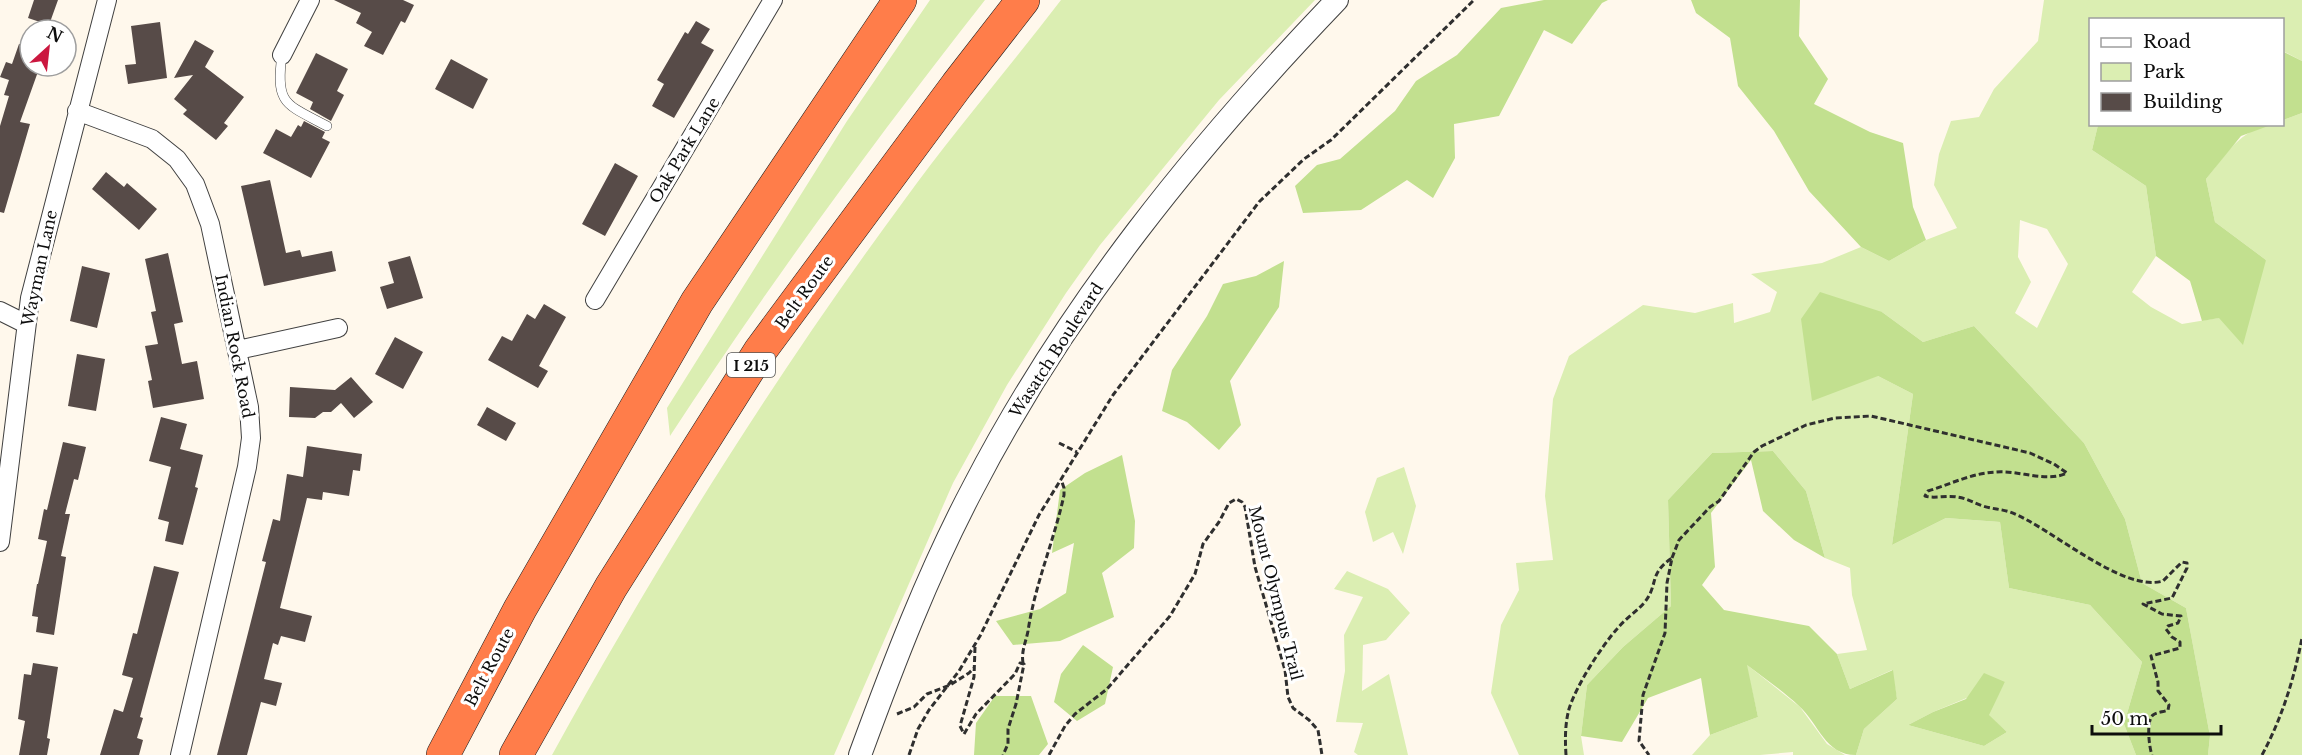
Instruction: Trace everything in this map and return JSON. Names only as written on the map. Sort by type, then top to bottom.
[{"type":"highway","name":"Belt Route","points":[[443,755],[519,609],[697,302],[900,0]]},
{"type":"highway","name":"Belt Route","points":[[516,755],[611,587],[760,351],[957,85],[1023,0]]},
{"type":"street","name":"Wayman Lane","points":[[0,542],[26,324],[36,272],[107,0]]},
{"type":"street","points":[[282,55],[310,0]]},
{"type":"street","name":"Oak Park Lane","points":[[595,300],[773,0]]},
{"type":"street","name":"Wasatch Boulevard","points":[[860,755],[961,511],[999,439],[1062,338],[1117,257],[1200,151],[1261,81],[1337,0]]},
{"type":"street","name":"Indian Rock Road","points":[[77,111],[152,139],[177,159],[186,171],[201,197],[210,224],[249,407],[250,452],[180,755]]},
{"type":"street","points":[[0,311],[26,324]]},
{"type":"street","points":[[238,350],[338,328]]},
{"type":"lane","points":[[282,55],[279,79],[281,95],[293,108],[327,126]]},
{"type":"path","points":[[909,755],[918,729],[928,710],[948,686],[975,645],[1039,515],[1113,395],[1259,202],[1304,159],[1331,140],[1474,0]]},
{"type":"path","points":[[1649,755],[1639,741],[1643,695],[1665,633],[1667,583],[1672,558],[1679,540],[1710,507],[1719,501],[1754,452],[1762,446],[1806,425],[1835,418],[1871,416],[2030,453],[2067,473],[2049,476],[2014,472],[1979,474],[1928,491],[1925,496],[1956,496],[1982,506],[2010,512],[2048,532],[2078,552],[2123,575],[2137,579],[2163,581],[2182,562],[2187,563],[2187,568],[2172,597],[2143,604],[2162,614],[2181,618],[2178,623],[2166,629],[2180,642],[2180,648],[2151,656],[2158,691],[2169,705],[2168,710],[2155,714],[2150,720],[2149,746],[2152,755]]},
{"type":"path","points":[[1059,443],[1077,452]]},
{"type":"path","points":[[1003,755],[1008,744],[1008,729],[1016,704],[1023,663],[1023,646],[1033,601],[1064,495],[1061,479]]},
{"type":"path","name":"Mount Olympus Trail","points":[[1049,755],[1065,726],[1075,714],[1107,689],[1170,616],[1195,574],[1203,544],[1219,522],[1228,503],[1236,499],[1245,507],[1254,567],[1285,670],[1290,703],[1318,730],[1322,755]]},
{"type":"path","points":[[1566,755],[1566,725],[1575,695],[1598,654],[1614,632],[1645,602],[1653,590],[1656,571],[1672,558]]},
{"type":"path","points":[[2262,755],[2280,716],[2295,672],[2302,638]]},
{"type":"path","points":[[975,645],[975,667],[971,691],[960,726],[964,734],[980,708],[1014,674],[1020,663],[1023,663]]},
{"type":"path","points":[[874,717],[908,711],[927,694],[948,686],[975,667]]},
{"type":"green space","points":[[930,0],[985,0],[823,215],[745,324],[670,436],[667,408],[847,121]]},
{"type":"green space","points":[[1061,0],[1315,0],[1219,100],[1100,245],[1007,385],[953,483],[834,755],[552,755],[675,542],[762,404],[855,268],[922,176]]},
{"type":"green space","points":[[1544,0],[1608,0],[1602,3],[1572,44],[1544,30],[1499,116],[1454,124],[1455,158],[1433,198],[1407,180],[1361,210],[1303,213],[1295,186],[1317,165],[1340,159],[1395,111],[1416,81],[1457,55],[1501,8]]},
{"type":"green space","points":[[1691,0],[1800,0],[1799,36],[1828,79],[1814,104],[1870,132],[1903,143],[1913,207],[1926,240],[1889,261],[1861,247],[1809,191],[1774,131],[1738,86],[1730,38],[1696,13]]},
{"type":"green space","points":[[2044,0],[2302,0],[2302,61],[2284,52],[2284,18],[2089,18],[2089,126],[2098,126],[2092,150],[2146,186],[2156,256],[2132,292],[2151,307],[2182,324],[2218,318],[2266,260],[2215,222],[2206,179],[2246,134],[2268,126],[2284,126],[2284,120],[2302,113],[2302,755],[2208,755],[2210,736],[2186,608],[2142,583],[2125,519],[2084,443],[1974,326],[1923,342],[1882,312],[1878,376],[1913,394],[1892,545],[1946,518],[2000,522],[2009,588],[2090,605],[2142,662],[2124,724],[2136,755],[1856,755],[1864,729],[1897,699],[1892,670],[1850,689],[1837,654],[1867,650],[1852,595],[1850,568],[1825,558],[1806,491],[1773,451],[1712,453],[1668,500],[1671,606],[1623,647],[1587,685],[1581,736],[1584,755],[1519,755],[1491,693],[1501,625],[1519,590],[1516,563],[1553,560],[1545,496],[1553,399],[1569,356],[1643,305],[1695,313],[1733,303],[1734,323],[1770,312],[1777,292],[1751,274],[1822,263],[1861,247],[1889,261],[1926,240],[1957,228],[1934,185],[1939,154],[1951,121],[1979,117],[1994,89],[2038,41]],"holes":[[[2020,220],[2047,229],[2068,264],[2037,328],[2015,313],[2031,282],[2018,257]],[[2005,682],[1988,715],[2007,732],[1984,746],[1908,725]]]},
{"type":"green space","points":[[2284,52],[2302,61],[2302,113],[2284,120]]},
{"type":"green space","points":[[2098,126],[2268,126],[2241,136],[2206,179],[2215,222],[2266,260],[2243,345],[2219,318],[2202,321],[2190,281],[2156,256],[2146,186],[2092,150]]},
{"type":"green space","points":[[1284,261],[1279,307],[1230,381],[1241,425],[1219,450],[1187,422],[1162,411],[1172,370],[1207,316],[1223,284],[1256,276]]},
{"type":"green space","points":[[1820,292],[1882,312],[1923,342],[1974,326],[2084,443],[2125,519],[2142,583],[2186,608],[2210,736],[2208,755],[2136,755],[2124,724],[2142,662],[2090,605],[2009,588],[2000,522],[1946,518],[1892,545],[1913,394],[1878,376],[1812,401],[1801,319]]},
{"type":"green space","points":[[1773,451],[1806,491],[1825,558],[1794,540],[1763,511],[1751,460],[1711,513],[1715,567],[1702,585],[1724,610],[1809,626],[1837,654],[1850,689],[1893,670],[1897,699],[1864,729],[1856,755],[1845,754],[1823,737],[1806,713],[1793,700],[1747,665],[1758,717],[1710,735],[1701,678],[1648,698],[1622,742],[1581,736],[1587,685],[1623,647],[1671,606],[1668,500],[1712,453]]},
{"type":"green space","points":[[1122,455],[1135,521],[1134,548],[1102,573],[1114,617],[1060,641],[1013,645],[996,621],[1040,609],[1066,593],[1074,543],[1052,553],[1060,490],[1085,473]]},
{"type":"green space","points":[[1404,467],[1416,506],[1403,554],[1393,532],[1373,542],[1365,512],[1377,478]]},
{"type":"green space","points":[[1347,571],[1388,589],[1410,613],[1386,640],[1363,645],[1362,691],[1389,674],[1408,755],[1358,755],[1354,752],[1363,723],[1336,722],[1345,671],[1344,635],[1363,597],[1334,589]]},
{"type":"green space","points":[[1083,645],[1113,667],[1105,704],[1077,721],[1054,702],[1061,674]]},
{"type":"green space","points":[[1746,664],[1800,707],[1827,744],[1845,755],[1793,755],[1793,752],[1760,755],[1692,755],[1710,735],[1758,717]]},
{"type":"green space","points":[[1984,673],[2005,682],[1989,715],[2007,732],[1984,746],[1908,725],[1966,699]]},
{"type":"green space","points":[[995,696],[1031,696],[1048,744],[1039,755],[974,755],[976,723]]},
{"type":"building","points":[[34,0],[58,0],[52,18],[28,18]]},
{"type":"building","points":[[334,0],[403,0],[414,5],[405,23],[401,21],[383,55],[364,46],[372,32],[356,23],[361,13]]},
{"type":"building","points":[[696,21],[710,29],[701,43],[714,50],[674,118],[652,106],[664,84],[657,80],[685,32],[688,34]]},
{"type":"building","points":[[160,22],[167,78],[128,84],[125,65],[136,64],[131,26]]},
{"type":"building","points":[[195,40],[214,51],[205,67],[244,97],[224,123],[228,126],[216,140],[183,114],[187,110],[174,99],[193,75],[174,78]]},
{"type":"building","points":[[18,47],[18,78],[36,78],[20,122],[30,124],[4,213],[0,212],[0,126],[9,96],[4,95],[9,80],[0,77],[6,62],[12,64]]},
{"type":"building","points":[[316,53],[348,69],[337,91],[344,95],[331,121],[310,109],[313,102],[296,93]]},
{"type":"building","points":[[451,59],[488,79],[473,109],[435,89]]},
{"type":"building","points":[[304,121],[325,132],[322,138],[330,142],[311,178],[263,153],[276,129],[291,137],[298,125],[301,127]]},
{"type":"building","points":[[615,163],[638,176],[605,236],[582,224]]},
{"type":"building","points":[[106,172],[124,187],[127,183],[157,209],[139,230],[92,189]]},
{"type":"building","points":[[270,180],[286,253],[300,250],[302,257],[332,251],[336,271],[264,286],[241,186]]},
{"type":"building","points":[[168,253],[183,322],[174,324],[182,364],[197,361],[204,399],[153,408],[148,381],[152,380],[145,346],[158,344],[151,312],[156,311],[145,259]]},
{"type":"building","points":[[410,256],[423,298],[387,309],[380,287],[394,283],[388,262]]},
{"type":"building","points":[[82,266],[110,273],[97,328],[70,321]]},
{"type":"building","points":[[544,304],[566,317],[539,366],[548,371],[538,388],[488,360],[502,336],[512,341],[527,314],[535,319]]},
{"type":"building","points":[[395,337],[423,352],[403,389],[375,374]]},
{"type":"building","points":[[77,354],[105,359],[96,411],[68,406]]},
{"type":"building","points":[[351,377],[373,402],[354,418],[341,403],[331,412],[323,412],[315,418],[289,417],[290,387],[335,390]]},
{"type":"building","points":[[487,407],[516,423],[506,441],[477,425]]},
{"type":"building","points":[[161,417],[187,424],[180,449],[203,455],[195,487],[198,488],[183,545],[165,541],[169,522],[158,519],[171,467],[149,461]]},
{"type":"building","points":[[63,442],[86,447],[78,480],[74,479],[65,514],[70,514],[61,556],[66,557],[54,635],[36,632],[38,617],[32,616],[47,541],[38,539]]},
{"type":"building","points":[[307,446],[362,454],[360,471],[353,470],[349,496],[323,492],[322,500],[307,498],[280,608],[312,616],[305,642],[281,636],[278,645],[273,643],[264,679],[282,683],[276,706],[261,702],[247,755],[217,755],[266,562],[262,561],[273,519],[280,521],[287,474],[303,477]]},
{"type":"building","points":[[154,566],[179,572],[140,717],[143,718],[137,738],[143,740],[139,755],[100,755],[114,709],[123,712],[133,678],[122,675],[133,633],[137,634]]},
{"type":"building","points":[[33,663],[58,667],[47,738],[50,739],[47,755],[19,755],[25,721],[18,719],[24,674],[31,675]]}]
